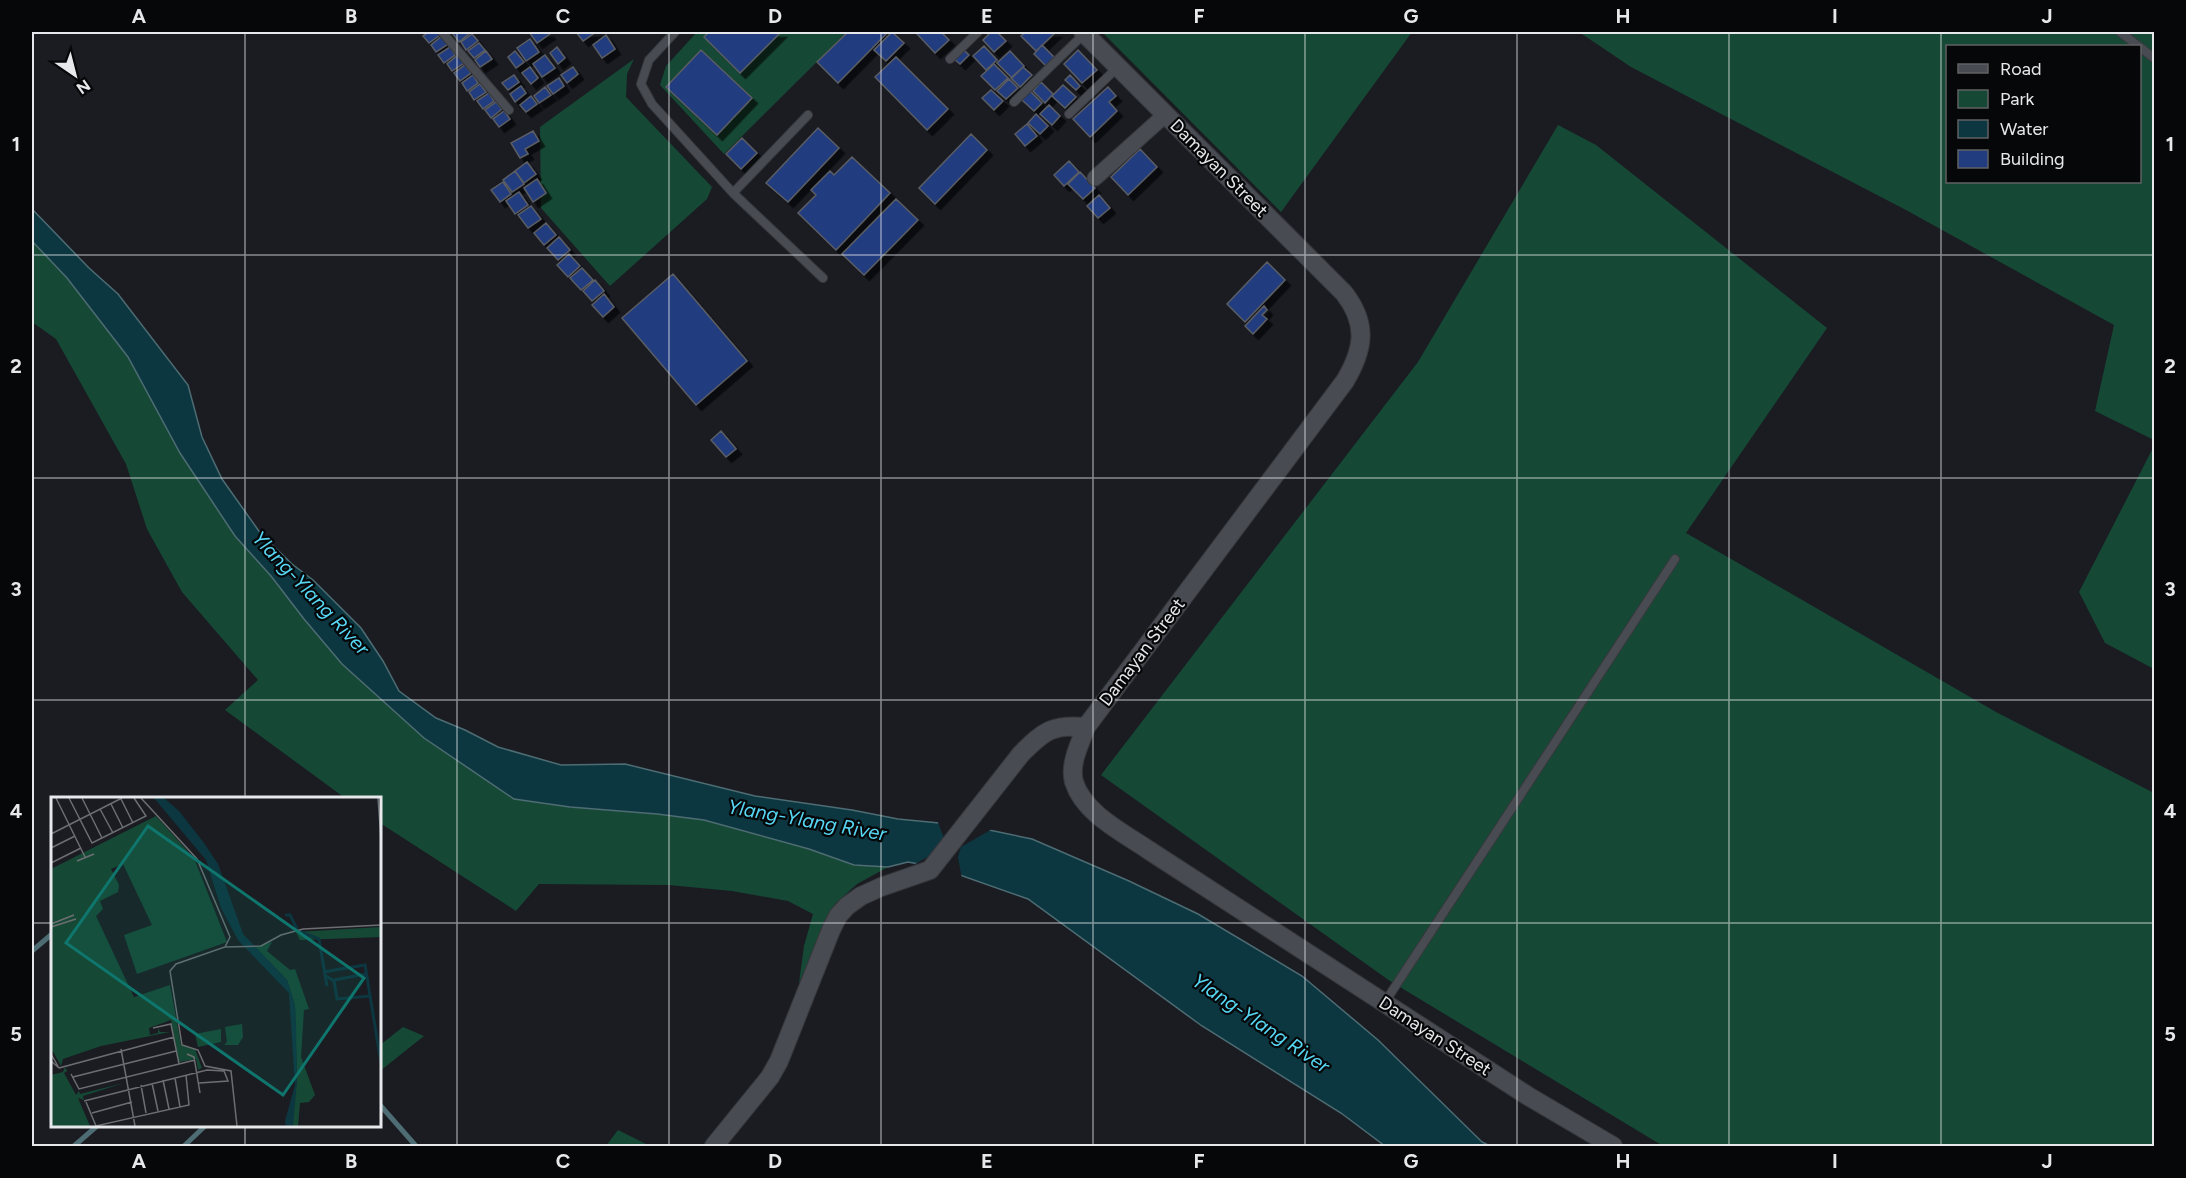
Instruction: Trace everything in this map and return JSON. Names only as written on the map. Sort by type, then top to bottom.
[{"type":"street","name":"Damayan Street","points":[[1084,32],[1344,293],[1353,304],[1358,317],[1361,342],[1360,351],[1345,381],[1086,728],[1075,757],[1074,781],[1086,802],[1101,818],[1384,1004],[1528,1096],[1613,1146]]},
{"type":"street","points":[[1095,178],[1165,115]]},
{"type":"street","points":[[714,1146],[770,1077],[779,1061],[838,916],[861,896],[881,886],[930,870],[1021,754],[1036,739],[1064,725],[1086,728]]},
{"type":"lane","points":[[442,32],[509,110]]},
{"type":"lane","points":[[675,32],[649,60],[641,84],[652,104],[733,192],[824,278]]},
{"type":"lane","points":[[950,59],[978,32]]},
{"type":"lane","points":[[1014,102],[1084,32]]},
{"type":"lane","points":[[2120,32],[2131,35],[2154,58]]},
{"type":"lane","points":[[1069,114],[1118,67]]},
{"type":"lane","points":[[733,192],[808,115]]},
{"type":"lane","points":[[1384,1004],[1675,560]]},
{"type":"green space","points":[[697,32],[847,32],[724,154],[660,85],[666,66]]},
{"type":"green space","points":[[1102,32],[1412,32],[1281,212]]},
{"type":"green space","points":[[1579,32],[2154,32],[2154,440],[2095,411],[2114,325],[1906,210],[1631,67]]},
{"type":"green space","points":[[634,59],[627,74],[626,97],[712,187],[707,199],[610,286],[541,208],[540,127]]},
{"type":"green space","points":[[1558,125],[1596,145],[1827,328],[1686,533],[1996,712],[2154,793],[2154,1146],[1663,1146],[1390,981],[1101,775],[1418,362]]},
{"type":"green space","points":[[32,241],[67,278],[128,357],[180,453],[235,536],[271,576],[342,664],[424,738],[514,799],[704,820],[810,849],[853,865],[888,867],[857,884],[835,904],[799,983],[804,946],[813,914],[788,901],[732,891],[669,885],[539,884],[516,911],[381,824],[381,797],[344,797],[225,710],[258,680],[182,592],[147,529],[126,464],[56,339],[32,322]]},
{"type":"green space","points":[[2154,446],[2154,669],[2105,643],[2079,592]]},
{"type":"green space","points":[[403,1027],[424,1036],[381,1070],[381,1044]]},
{"type":"green space","points":[[618,1130],[650,1146],[606,1146]]},
{"type":"water","name":"Ylang-Ylang River","points":[[32,209],[89,268],[118,294],[188,385],[202,437],[222,479],[261,534],[292,564],[313,580],[361,628],[399,691],[436,718],[498,747],[561,765],[625,764],[755,796],[898,819],[970,826],[1032,839],[1198,914],[1302,976],[1378,1040],[1482,1142],[1490,1146],[1385,1146],[1341,1113],[1202,1026],[1028,899],[940,868],[908,862],[888,867],[854,865],[809,849],[704,820],[514,799],[424,738],[342,664],[271,576],[235,536],[180,453],[128,357],[67,278],[32,241]]},
{"type":"pier","points":[[937,820],[994,828],[961,847],[958,857],[962,879],[915,864],[940,850],[944,838]]},
{"type":"building","points":[[429,32],[437,32],[440,35],[429,43],[423,36]]},
{"type":"building","points":[[456,32],[470,33],[459,42],[453,34]]},
{"type":"building","points":[[529,32],[548,32],[550,34],[537,43]]},
{"type":"building","points":[[576,32],[596,32],[583,41]]},
{"type":"building","points":[[709,32],[781,32],[740,73],[704,37]]},
{"type":"building","points":[[848,32],[888,32],[838,83],[817,62]]},
{"type":"building","points":[[892,32],[904,43],[886,61],[874,50]]},
{"type":"building","points":[[941,32],[949,40],[935,53],[917,34]]},
{"type":"building","points":[[991,32],[997,32],[1006,41],[994,52],[983,40]]},
{"type":"building","points":[[1026,32],[1056,32],[1036,51],[1021,36]]},
{"type":"building","points":[[472,34],[478,41],[466,50],[461,42]]},
{"type":"building","points":[[606,35],[615,49],[602,58],[593,45]]},
{"type":"building","points":[[442,36],[448,44],[436,52],[431,45]]},
{"type":"building","points":[[530,39],[539,52],[526,61],[517,48]]},
{"type":"building","points":[[479,43],[485,50],[474,58],[468,51]]},
{"type":"building","points":[[1042,45],[1054,57],[1046,66],[1034,54]]},
{"type":"building","points":[[984,46],[997,60],[986,70],[973,56]]},
{"type":"building","points":[[450,47],[455,55],[444,63],[438,55]]},
{"type":"building","points":[[557,47],[565,58],[558,64],[550,53]]},
{"type":"building","points":[[963,49],[969,55],[960,64],[954,59]]},
{"type":"building","points":[[701,50],[752,98],[717,135],[666,87]]},
{"type":"building","points":[[1078,50],[1097,70],[1082,83],[1064,64]]},
{"type":"building","points":[[486,51],[492,59],[480,67],[475,60]]},
{"type":"building","points":[[515,51],[524,62],[516,68],[508,57]]},
{"type":"building","points":[[1010,51],[1024,66],[1012,78],[997,63]]},
{"type":"building","points":[[458,55],[464,63],[452,71],[447,64]]},
{"type":"building","points":[[545,55],[555,68],[542,77],[533,64]]},
{"type":"building","points":[[896,57],[948,109],[927,130],[875,77]]},
{"type":"building","points":[[994,64],[1008,78],[995,90],[981,76]]},
{"type":"building","points":[[465,65],[471,73],[460,81],[454,73]]},
{"type":"building","points":[[530,67],[538,78],[531,84],[522,73]]},
{"type":"building","points":[[573,67],[578,74],[567,83],[561,75]]},
{"type":"building","points":[[1023,67],[1032,75],[1020,87],[1011,78]]},
{"type":"building","points":[[473,75],[478,83],[467,91],[462,83]]},
{"type":"building","points":[[514,75],[519,82],[508,90],[502,83]]},
{"type":"building","points":[[1070,75],[1080,86],[1076,90],[1065,80]]},
{"type":"building","points":[[559,78],[564,86],[553,94],[547,86]]},
{"type":"building","points":[[1009,79],[1018,88],[1006,99],[997,91]]},
{"type":"building","points":[[1041,82],[1053,94],[1045,103],[1033,91]]},
{"type":"building","points":[[480,84],[486,92],[474,100],[469,92]]},
{"type":"building","points":[[1063,85],[1076,97],[1065,108],[1052,96]]},
{"type":"building","points":[[521,86],[526,93],[515,102],[510,94]]},
{"type":"building","points":[[545,87],[551,95],[539,103],[534,96]]},
{"type":"building","points":[[1108,87],[1116,96],[1109,102],[1117,111],[1090,137],[1073,119]]},
{"type":"building","points":[[991,90],[1003,101],[994,110],[982,98]]},
{"type":"building","points":[[1030,91],[1042,103],[1034,111],[1022,100]]},
{"type":"building","points":[[489,93],[494,101],[483,109],[477,101]]},
{"type":"building","points":[[531,96],[537,104],[526,112],[520,105]]},
{"type":"building","points":[[496,102],[502,109],[491,118],[485,110]]},
{"type":"building","points":[[1049,105],[1060,116],[1052,125],[1040,114]]},
{"type":"building","points":[[504,111],[510,119],[499,127],[493,119]]},
{"type":"building","points":[[1036,114],[1048,126],[1040,134],[1028,123]]},
{"type":"building","points":[[1027,124],[1037,136],[1025,146],[1015,134]]},
{"type":"building","points":[[818,128],[839,148],[788,202],[766,183]]},
{"type":"building","points":[[533,131],[539,141],[525,149],[528,154],[520,158],[511,143]]},
{"type":"building","points":[[971,134],[987,150],[935,204],[919,188]]},
{"type":"building","points":[[742,138],[757,153],[741,169],[726,154]]},
{"type":"building","points":[[1140,149],[1157,167],[1128,195],[1111,177]]},
{"type":"building","points":[[852,157],[890,193],[836,250],[798,213],[816,195],[811,190],[830,171],[834,175]]},
{"type":"building","points":[[1069,161],[1079,172],[1064,186],[1054,175]]},
{"type":"building","points":[[527,162],[536,174],[524,183],[515,171]]},
{"type":"building","points":[[515,171],[524,184],[512,192],[503,180]]},
{"type":"building","points":[[1080,172],[1095,188],[1083,199],[1068,184]]},
{"type":"building","points":[[537,179],[546,193],[533,202],[524,188]]},
{"type":"building","points":[[503,182],[511,194],[500,202],[491,190]]},
{"type":"building","points":[[519,192],[528,205],[515,214],[506,201]]},
{"type":"building","points":[[1099,195],[1110,208],[1098,218],[1087,206]]},
{"type":"building","points":[[896,199],[918,220],[864,275],[842,254]]},
{"type":"building","points":[[531,206],[541,219],[528,228],[518,215]]},
{"type":"building","points":[[546,223],[556,235],[544,245],[534,233]]},
{"type":"building","points":[[559,237],[570,250],[558,260],[547,248]]},
{"type":"building","points":[[569,254],[580,266],[568,277],[557,265]]},
{"type":"building","points":[[1267,262],[1285,280],[1245,322],[1227,304]]},
{"type":"building","points":[[582,268],[593,280],[581,290],[570,278]]},
{"type":"building","points":[[673,274],[747,361],[696,405],[622,318]]},
{"type":"building","points":[[595,280],[604,291],[592,301],[583,291]]},
{"type":"building","points":[[604,294],[614,307],[603,317],[592,305]]},
{"type":"building","points":[[1264,306],[1267,310],[1262,315],[1267,319],[1253,334],[1245,326]]},
{"type":"building","points":[[721,431],[736,449],[726,457],[711,440]]},
{"type":"waterway","points":[[32,951],[51,935]]},
{"type":"waterway","points":[[381,1106],[416,1146]]},
{"type":"waterway","points":[[74,1146],[96,1127]]},
{"type":"waterway","points":[[184,1146],[204,1127]]}]
